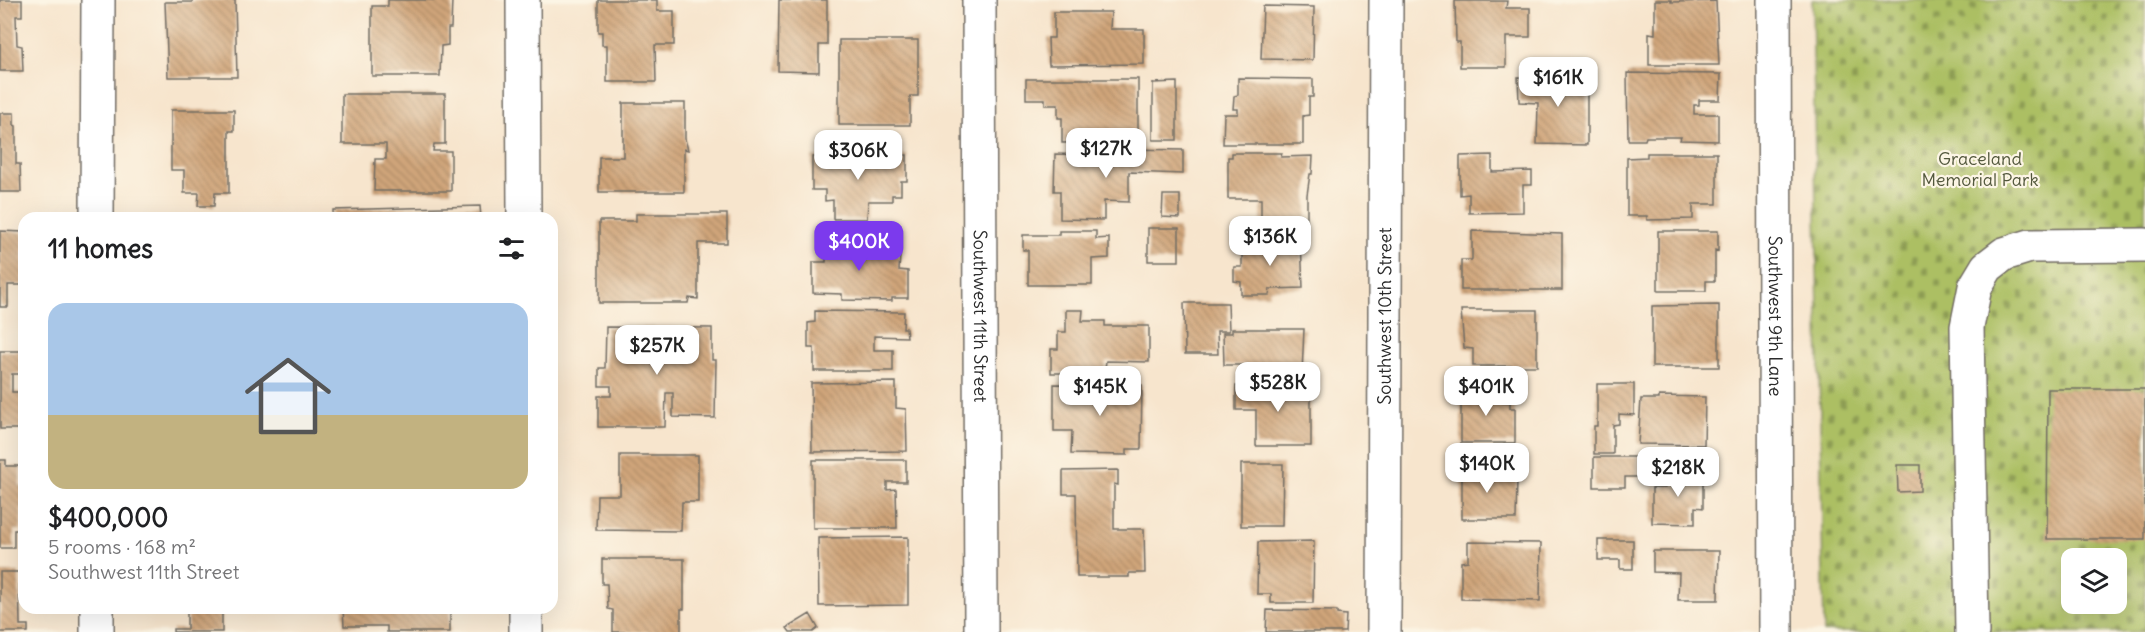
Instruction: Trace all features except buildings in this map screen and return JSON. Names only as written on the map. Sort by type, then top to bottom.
[{"type":"street","points":[[98,0],[98,212]]},
{"type":"street","points":[[524,0],[524,212]]},
{"type":"street","name":"Southwest 11th Street","points":[[979,0],[981,632]]},
{"type":"street","name":"Southwest 10th Street","points":[[1384,632],[1386,0]]},
{"type":"street","name":"Southwest 9th Lane","points":[[1774,0],[1776,632]]},
{"type":"street","points":[[1972,632],[1967,327],[1975,287],[1987,267],[2004,254],[2030,246],[2145,245]]},
{"type":"street","points":[[98,614],[98,632]]},
{"type":"street","points":[[526,614],[526,632]]},
{"type":"green space","name":"Graceland Memorial Park","points":[[1812,0],[2145,0],[2145,632],[1824,632]]}]
